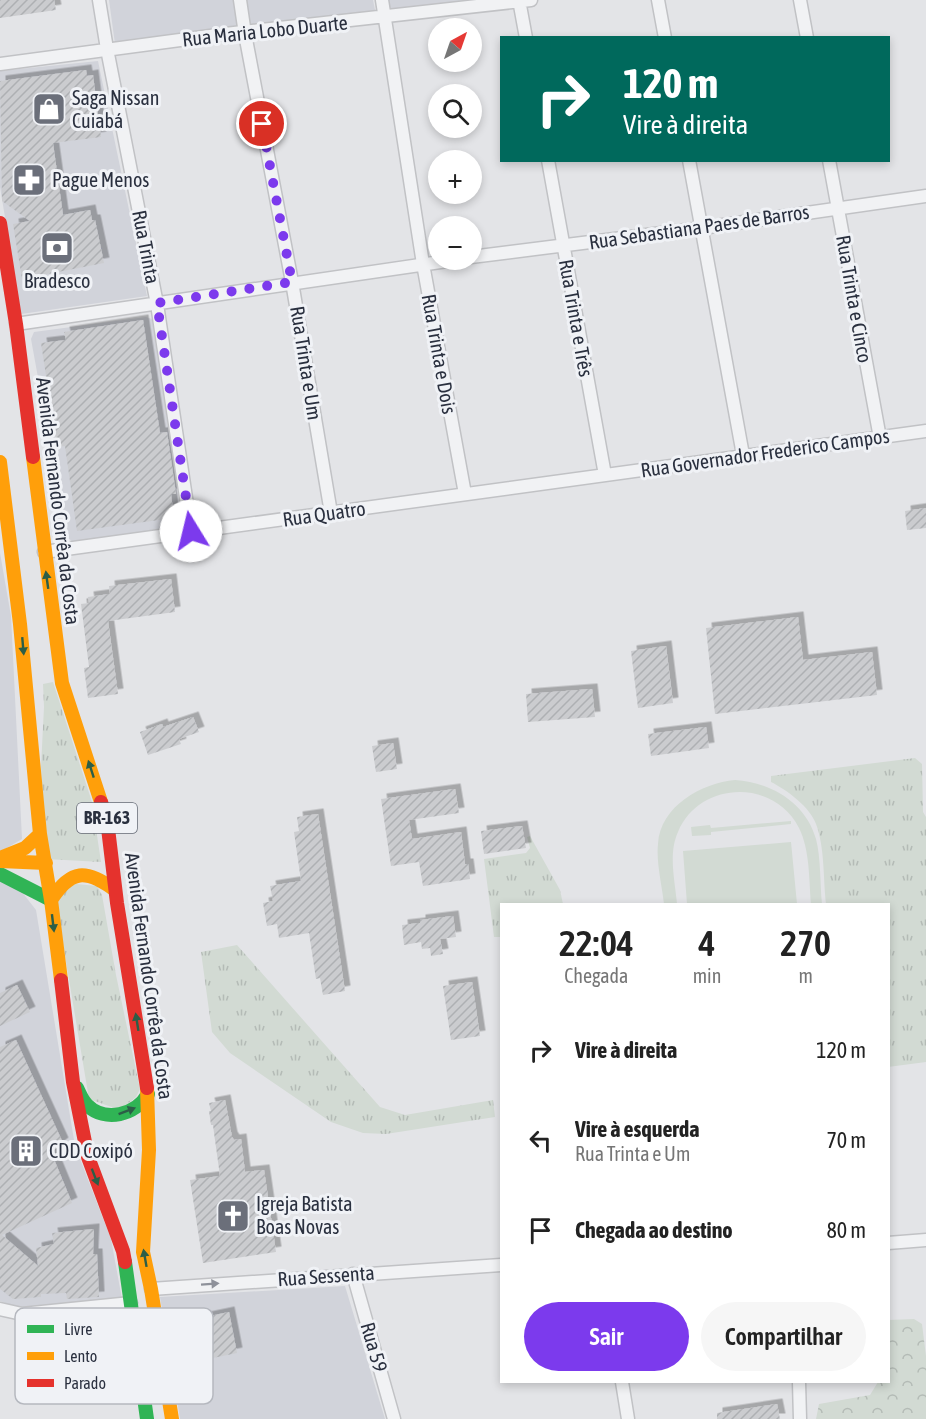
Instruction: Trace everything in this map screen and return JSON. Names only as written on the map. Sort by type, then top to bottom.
[{"type":"main road","name":"Avenida Fernando Corrêa da Costa","points":[[0,223],[16,324],[62,683],[107,820],[115,890],[148,1094],[150,1150],[143,1252],[154,1308]]},
{"type":"main road","points":[[0,462],[21,624],[40,834],[51,900],[73,1082],[88,1157],[123,1251],[132,1308]]},
{"type":"main road","points":[[0,859],[25,848],[40,834]]},
{"type":"main road","points":[[0,859],[46,863],[101,879],[115,890]]},
{"type":"main road","points":[[0,874],[51,900]]},
{"type":"main road","points":[[51,900],[60,884],[69,877],[84,874]]},
{"type":"main road","points":[[73,1082],[87,1105],[97,1112],[115,1115],[131,1112],[140,1106],[148,1094]]},
{"type":"main road","points":[[145,1404],[147,1419]]},
{"type":"main road","name":"Avenida Fernando Corrêa da Costa","points":[[170,1404],[172,1419]]},
{"type":"street","name":"Rua Trinta","points":[[99,0],[157,303],[191,531]]},
{"type":"street","name":"Rua Trinta e Um","points":[[240,0],[292,282],[330,513]]},
{"type":"street","name":"Rua Trinta e Dois","points":[[382,0],[423,264],[465,494]]},
{"type":"street","name":"Rua Maria Lobo Duarte","points":[[0,64],[107,49],[523,0]]},
{"type":"street","points":[[523,0],[526,36]]},
{"type":"street","points":[[658,0],[665,36]]},
{"type":"street","points":[[800,0],[807,36]]},
{"type":"street","name":"Rua Trinta e Três","points":[[548,162],[604,475]]},
{"type":"street","points":[[689,162],[742,455]]},
{"type":"street","name":"Rua Trinta e Cinco","points":[[829,162],[880,438]]},
{"type":"street","name":"Rua Sebastiana Paes de Barros","points":[[482,256],[702,228],[926,196]]},
{"type":"street","points":[[16,324],[428,263]]},
{"type":"street","name":"Rua Governador Frederico Campos","points":[[604,475],[926,431]]},
{"type":"street","name":"Rua Quatro","points":[[44,552],[604,475]]},
{"type":"street","points":[[890,1243],[926,1240]]},
{"type":"street","name":"Rua Sessenta","points":[[151,1288],[500,1265]]},
{"type":"street","name":"Rua 59","points":[[353,1274],[394,1419]]},
{"type":"street","points":[[81,1308],[131,1303]]},
{"type":"street","points":[[0,1309],[15,1312]]},
{"type":"street","points":[[622,1383],[627,1419]]},
{"type":"street","points":[[799,1383],[800,1419]]},
{"type":"shaded area","points":[[109,0],[236,0],[242,29],[115,44]]},
{"type":"shaded area","points":[[245,0],[373,0],[376,15],[250,30]]},
{"type":"shaded area","points":[[386,0],[515,0],[389,16]]},
{"type":"shaded area","points":[[98,61],[147,296],[21,314],[0,187],[0,71]]},
{"type":"shaded area","points":[[146,317],[152,319],[182,522],[174,529],[73,542],[67,537],[31,339],[34,332]]},
{"type":"shaded area","points":[[0,553],[11,616],[22,839],[0,852]]},
{"type":"shaded area","points":[[0,881],[22,892],[36,910],[75,1146],[111,1239],[122,1299],[19,1308],[0,1301]]},
{"type":"shaded area","points":[[345,1286],[385,1419],[180,1419],[178,1404],[213,1404],[213,1308],[162,1308],[160,1297]]},
{"type":"green space","points":[[53,682],[92,802],[101,862],[46,859],[41,767],[43,684]]},
{"type":"green space","points":[[915,758],[922,764],[923,812],[926,817],[926,1062],[890,1067],[890,903],[826,903],[822,853],[816,824],[809,811],[771,782],[771,776]]},
{"type":"green space","points":[[735,780],[748,782],[774,790],[795,805],[804,815],[811,826],[818,846],[822,903],[811,903],[803,837],[787,812],[772,800],[755,794],[737,792],[719,795],[702,803],[688,815],[678,832],[673,849],[677,903],[664,903],[658,866],[658,844],[666,818],[685,799],[722,782]]},
{"type":"green space","points":[[791,821],[791,824],[711,832],[711,835],[692,836],[691,827],[710,825],[711,828]]},
{"type":"green space","points":[[530,836],[560,890],[563,903],[500,903],[500,937],[494,937],[484,859],[526,853],[530,848],[527,837]]},
{"type":"green space","points":[[791,842],[797,903],[687,903],[683,851]]},
{"type":"green space","points":[[66,883],[97,886],[102,895],[140,1089],[136,1097],[120,1110],[89,1099],[56,902]]},
{"type":"green space","points":[[237,945],[380,1107],[405,1115],[493,1100],[495,1117],[386,1134],[363,1133],[331,1122],[230,1053],[212,1032],[201,952]]},
{"type":"green space","points":[[914,1319],[922,1324],[926,1356],[926,1419],[816,1419],[819,1404],[870,1395],[877,1383],[890,1383],[890,1320]]},
{"type":"building","points":[[0,0],[54,0],[56,10],[0,18]]},
{"type":"building","points":[[86,70],[87,76],[93,75],[101,137],[53,143],[63,215],[90,210],[92,220],[95,220],[104,263],[22,279],[13,224],[30,221],[2,201],[0,81]]},
{"type":"building","points":[[143,320],[160,433],[167,432],[176,494],[171,494],[174,518],[77,531],[65,446],[57,447],[41,343],[66,340],[64,332]]},
{"type":"building","points":[[926,508],[926,528],[907,530],[905,511]]},
{"type":"building","points":[[171,579],[175,612],[108,621],[118,694],[88,698],[84,668],[89,667],[81,604],[89,603],[88,597],[110,594],[109,586]]},
{"type":"building","points":[[798,617],[803,660],[872,652],[877,695],[715,714],[706,628]]},
{"type":"building","points":[[666,646],[673,703],[638,708],[631,651]]},
{"type":"building","points":[[592,689],[595,717],[528,722],[526,694]]},
{"type":"building","points":[[193,717],[199,732],[179,739],[181,744],[148,755],[140,732]]},
{"type":"building","points":[[706,727],[709,748],[651,756],[648,734]]},
{"type":"building","points":[[393,743],[397,769],[376,772],[372,746]]},
{"type":"building","points":[[455,789],[459,813],[409,820],[412,839],[461,832],[465,864],[468,864],[470,879],[423,886],[419,862],[391,866],[381,799]]},
{"type":"building","points":[[318,814],[345,991],[323,995],[320,978],[316,979],[309,933],[279,938],[277,924],[267,926],[263,903],[273,901],[270,886],[301,881],[294,832],[299,831],[297,817]]},
{"type":"building","points":[[522,826],[526,848],[484,854],[481,831]]},
{"type":"building","points":[[453,916],[456,937],[440,939],[443,954],[431,956],[430,948],[422,949],[421,942],[404,945],[402,925]]},
{"type":"building","points":[[472,982],[480,1036],[451,1040],[443,986]]},
{"type":"building","points":[[17,985],[30,1012],[0,1026],[0,993]]},
{"type":"building","points":[[16,1040],[63,1143],[51,1152],[72,1203],[2,1235],[38,1266],[36,1248],[54,1244],[52,1233],[94,1229],[93,1254],[97,1254],[99,1297],[67,1299],[66,1293],[41,1294],[41,1297],[13,1299],[0,1289],[0,1047]]},
{"type":"building","name":"Igreja Batista Boas Novas","points":[[225,1100],[232,1137],[234,1140],[241,1139],[245,1172],[264,1170],[276,1252],[203,1263],[190,1180],[220,1176],[209,1103]]},
{"type":"building","points":[[229,1312],[237,1353],[213,1358],[213,1315]]},
{"type":"building","points":[[777,1404],[780,1419],[717,1419],[717,1413]]},
{"type":"traffic: fast","points":[[0,874],[51,900]]},
{"type":"traffic: fast","points":[[77,1088],[82,1099],[94,1111],[111,1115],[136,1107],[148,1094]]},
{"type":"traffic: fast","points":[[125,1262],[131,1308]]},
{"type":"traffic: fast","points":[[145,1404],[147,1419]]},
{"type":"traffic: slow","points":[[33,457],[62,683],[101,802]]},
{"type":"traffic: slow","points":[[0,462],[20,624],[40,834],[61,980]]},
{"type":"traffic: slow","points":[[0,858],[25,848],[40,834]]},
{"type":"traffic: slow","points":[[0,861],[46,863]]},
{"type":"traffic: slow","points":[[51,900],[65,882],[80,876],[96,878],[115,890]]},
{"type":"traffic: slow","points":[[147,1088],[149,1150],[143,1252],[154,1308]]},
{"type":"traffic: slow","points":[[170,1404],[172,1419]]},
{"type":"traffic: jam","points":[[0,223],[33,457]]},
{"type":"traffic: jam","points":[[101,802],[107,820],[117,903],[147,1088]]},
{"type":"traffic: jam","points":[[61,980],[73,1082],[88,1157],[125,1262]]},
{"type":"place","name":"Saga Nissan Cuiabá","points":[[49,109]]},
{"type":"place","name":"Pague Menos","points":[[29,180]]},
{"type":"place","name":"Bradesco","points":[[57,248]]},
{"type":"place","name":"CDD Coxipó","points":[[26,1151]]},
{"type":"place","name":"Igreja Batista Boas Novas","points":[[233,1216]]},
{"type":"route","points":[[191,531],[157,303],[292,282],[262,124]]}]
